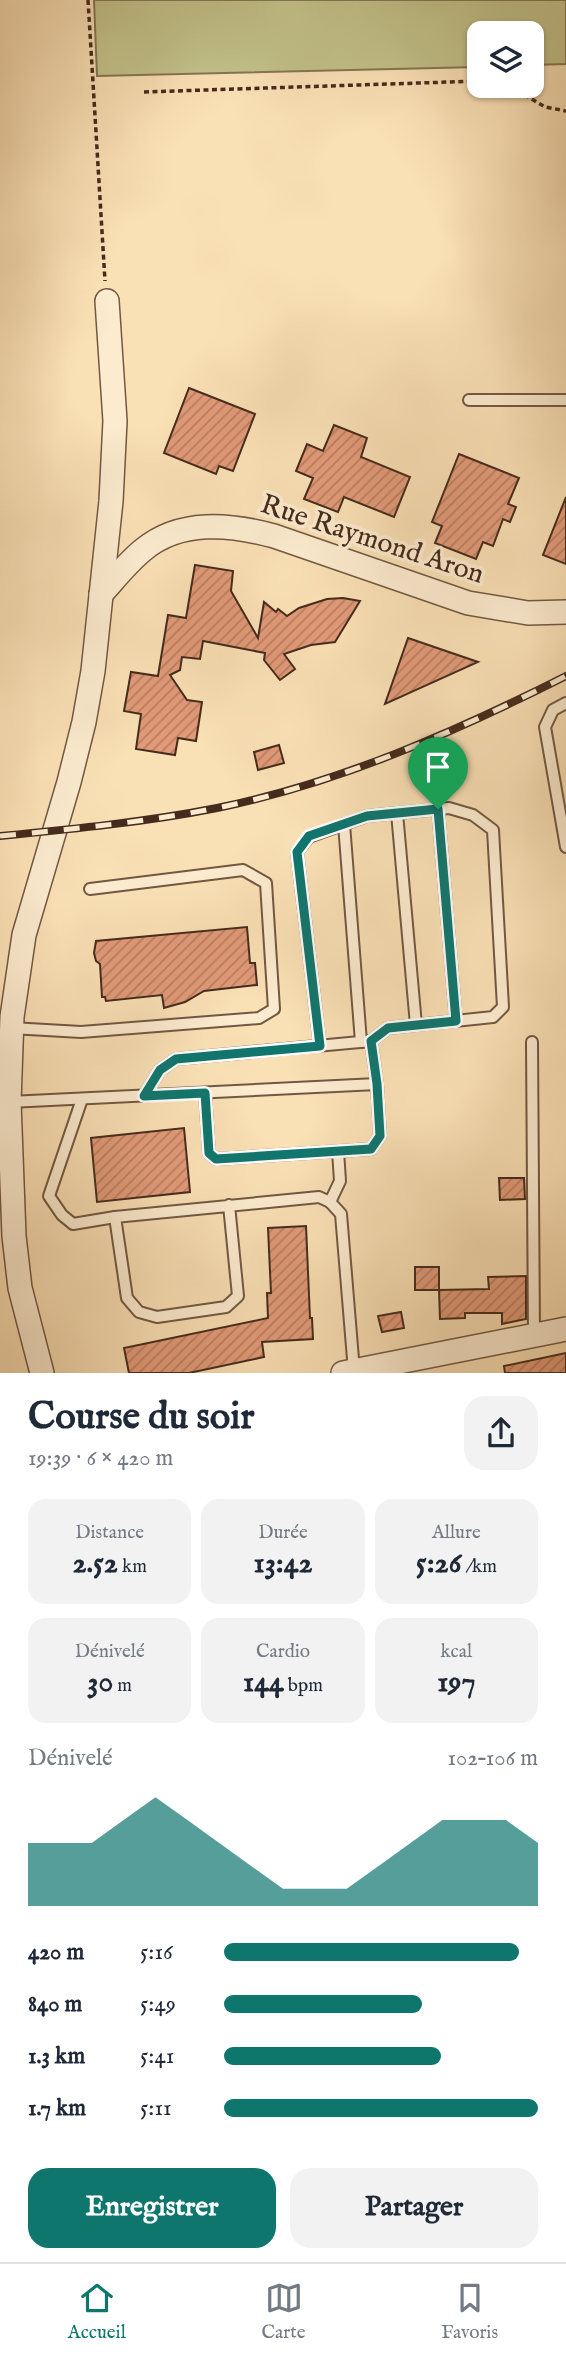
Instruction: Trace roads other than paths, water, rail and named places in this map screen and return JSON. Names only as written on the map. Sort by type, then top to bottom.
[{"type":"street","points":[[42,1373],[20,1288],[14,1236],[9,1102],[11,1028],[24,935],[85,722],[93,671],[111,501],[115,421],[107,301]]},
{"type":"street","name":"Rue Raymond Aron","points":[[101,594],[142,551],[156,541],[174,532],[221,527],[274,536],[468,603],[528,613],[566,612]]},
{"type":"street","points":[[348,1372],[566,1329]]},
{"type":"lane","points":[[469,400],[566,400]]},
{"type":"lane","points":[[566,704],[553,710],[545,727],[566,847]]},
{"type":"lane","points":[[144,1096],[160,1070],[176,1059],[366,1042],[388,1028],[493,1017],[503,1007],[493,830],[473,815],[449,808],[367,816],[309,836],[297,852],[320,1046]]},
{"type":"lane","points":[[438,809],[456,1021]]},
{"type":"lane","points":[[397,813],[416,1025]]},
{"type":"lane","points":[[205,1093],[209,1153],[216,1159],[371,1149],[380,1136],[377,1084],[366,1042],[344,824]]},
{"type":"lane","points":[[11,1028],[81,1031],[259,1018],[274,1009],[266,883],[255,875],[243,870],[90,889]]},
{"type":"lane","points":[[532,1042],[534,1335]]},
{"type":"lane","points":[[9,1102],[377,1084]]},
{"type":"lane","points":[[82,1099],[50,1196],[62,1215],[73,1224],[115,1217],[318,1196],[330,1202],[341,1214],[348,1372]]},
{"type":"lane","points":[[330,1202],[340,1181],[338,1151]]},
{"type":"lane","points":[[115,1217],[127,1298],[139,1312],[156,1317],[226,1307],[238,1296],[229,1205]]},
{"type":"railway","points":[[0,836],[163,817],[217,808],[307,785],[439,736],[566,676]]}]
